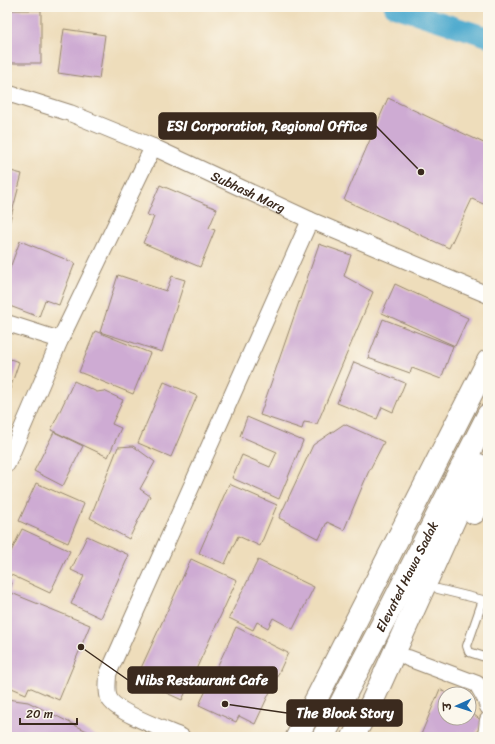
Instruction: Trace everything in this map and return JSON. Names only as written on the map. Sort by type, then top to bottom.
[{"type":"main road","points":[[297,737],[488,361]]},
{"type":"main road","name":"Elevated Hawa Sadak","points":[[323,737],[419,553],[488,415]]},
{"type":"main road","name":"Elevated Hawa Sadak","points":[[353,737],[372,702],[488,446]]},
{"type":"main road","points":[[369,737],[408,658],[438,589],[488,483]]},
{"type":"street","name":"Subhash Marg","points":[[7,93],[70,113],[153,147],[310,220],[488,295]]},
{"type":"street","points":[[7,464],[60,340],[153,147]]},
{"type":"street","points":[[182,737],[139,719],[114,706],[109,698],[108,674],[310,220]]},
{"type":"street","points":[[7,323],[60,340]]},
{"type":"street","points":[[408,658],[477,684],[488,707]]},
{"type":"street","points":[[486,737],[488,720]]},
{"type":"lane","points":[[438,589],[485,601],[467,646],[469,652],[488,658]]},
{"type":"building","points":[[8,10],[41,10],[41,63],[8,63]]},
{"type":"building","points":[[64,29],[105,35],[99,79],[58,73]]},
{"type":"building","points":[[388,98],[488,145],[488,168],[484,176],[488,177],[488,206],[472,199],[449,248],[344,200]]},
{"type":"building","points":[[7,170],[22,174],[9,224],[7,223]]},
{"type":"building","points":[[160,185],[217,209],[209,228],[215,230],[200,267],[143,243],[154,217],[147,215]]},
{"type":"building","points":[[20,241],[75,263],[59,305],[45,300],[39,317],[7,305],[7,276]]},
{"type":"building","points":[[319,244],[351,255],[344,276],[373,292],[317,424],[304,422],[302,429],[260,415]]},
{"type":"building","points":[[118,275],[166,291],[172,276],[185,280],[162,352],[100,332]]},
{"type":"building","points":[[395,284],[468,318],[455,346],[382,313]]},
{"type":"building","points":[[383,319],[453,346],[441,379],[412,368],[410,373],[368,358]]},
{"type":"building","points":[[95,331],[150,353],[133,394],[79,372]]},
{"type":"building","points":[[7,358],[19,362],[7,398]]},
{"type":"building","points":[[354,362],[405,383],[393,412],[382,407],[377,419],[337,403]]},
{"type":"building","points":[[74,381],[97,392],[104,391],[123,400],[112,424],[121,428],[108,457],[51,430]]},
{"type":"building","points":[[164,382],[197,396],[171,457],[138,443]]},
{"type":"building","points":[[247,417],[303,441],[279,499],[232,478],[242,455],[270,467],[277,452],[240,436]]},
{"type":"building","points":[[344,424],[384,442],[368,473],[344,530],[327,522],[319,539],[279,518],[313,445]]},
{"type":"building","points":[[54,432],[83,446],[63,486],[34,471]]},
{"type":"building","points":[[133,446],[155,462],[140,489],[150,496],[129,539],[90,518],[118,447]]},
{"type":"building","points":[[36,483],[84,504],[68,543],[19,521]]},
{"type":"building","points":[[229,484],[277,505],[260,546],[238,536],[225,564],[199,553]]},
{"type":"building","points":[[22,529],[70,551],[50,593],[7,573],[7,560]]},
{"type":"building","points":[[87,536],[129,555],[101,618],[71,604],[84,576],[71,570]]},
{"type":"building","points":[[191,559],[237,580],[182,700],[136,679]]},
{"type":"building","points":[[258,560],[314,587],[293,629],[273,618],[268,628],[257,622],[253,630],[229,618]]},
{"type":"building","points":[[7,581],[12,583],[9,592],[90,625],[59,700],[29,687],[26,694],[7,686]]},
{"type":"building","points":[[236,627],[288,653],[255,724],[239,716],[236,722],[199,705]]},
{"type":"building","points":[[437,696],[437,726],[477,726],[477,717],[482,721],[475,737],[420,737]]},
{"type":"building","points":[[7,699],[28,702],[99,737],[7,737]]},
{"type":"waterway","points":[[394,7],[488,37]]},
{"type":"place","name":"ESI Corporation, Regional Office","points":[[421,172]]},
{"type":"place","name":"Nibs Restaurant Cafe","points":[[81,647]]},
{"type":"place","name":"The Block Story","points":[[225,704]]}]
